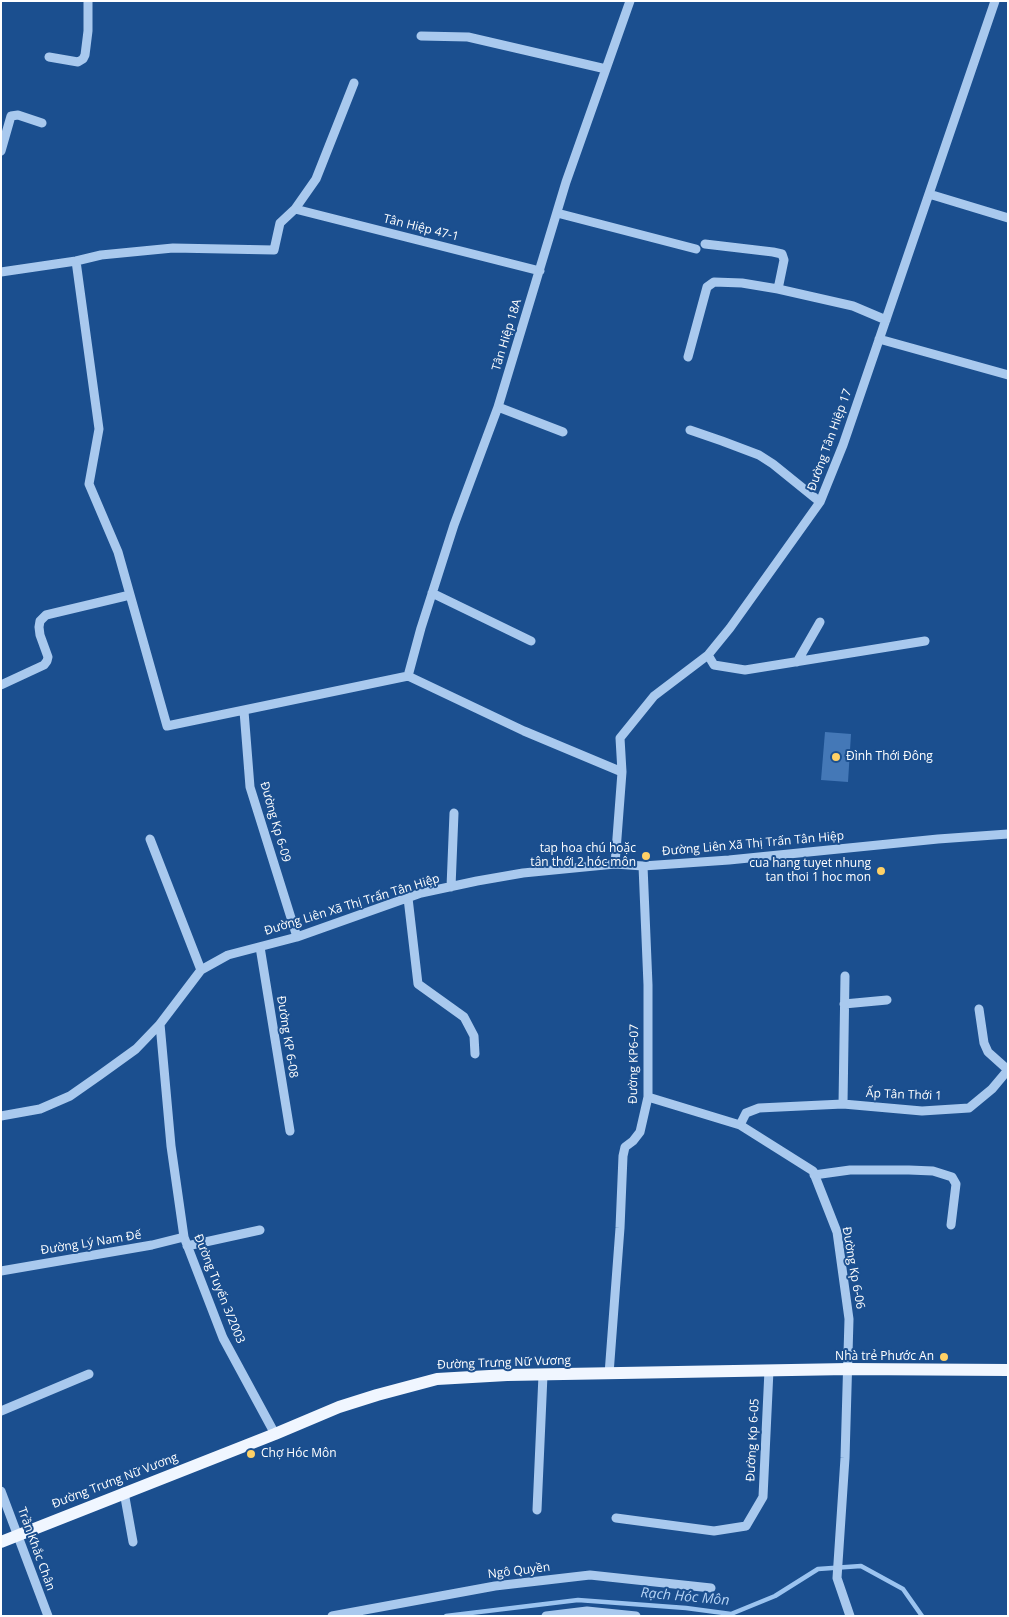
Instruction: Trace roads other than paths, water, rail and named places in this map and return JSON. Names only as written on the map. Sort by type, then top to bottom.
[{"type":"main road","name":"Đường Trưng Nữ Vương","points":[[1,1542],[346,1405],[437,1379],[848,1368],[1008,1370]]},
{"type":"street","points":[[49,57],[78,62],[83,59],[88,31],[88,1]]},
{"type":"street","name":"Tân Hiệp 18A","points":[[408,676],[454,525],[498,407],[566,182],[630,1]]},
{"type":"street","name":"Đường Tân Hiệp 17","points":[[615,864],[622,772],[620,738],[654,696],[708,655],[730,628],[820,502],[843,445],[995,1]]},
{"type":"street","points":[[420,36],[468,37],[606,70]]},
{"type":"street","points":[[1,272],[101,256],[173,248],[274,250],[280,223],[296,209],[316,179],[354,83]]},
{"type":"street","points":[[1,151],[11,116],[18,115],[42,123]]},
{"type":"street","points":[[929,194],[1008,218]]},
{"type":"street","name":"Tân Hiệp 47-1","points":[[296,209],[540,271]]},
{"type":"street","points":[[557,212],[701,246],[782,254],[784,260],[778,289]]},
{"type":"street","points":[[76,261],[99,429],[89,484],[118,552],[167,726],[408,676],[524,731],[622,772]]},
{"type":"street","points":[[688,358],[704,296],[710,284],[714,282],[778,289],[853,306],[886,320]]},
{"type":"street","points":[[879,339],[1008,375]]},
{"type":"street","points":[[498,407],[563,432]]},
{"type":"street","points":[[690,430],[759,455],[820,502]]},
{"type":"street","points":[[432,593],[530,641]]},
{"type":"street","points":[[1,685],[44,665],[47,661],[48,656],[39,627],[40,621],[46,615],[130,595]]},
{"type":"street","points":[[797,662],[820,622]]},
{"type":"street","points":[[708,655],[714,665],[745,670],[925,641]]},
{"type":"street","name":"Đường Kp 6-09","points":[[244,711],[250,787],[297,937]]},
{"type":"street","points":[[451,887],[454,813]]},
{"type":"street","name":"Đường Liên Xã Thị Trấn Tân Hiệp","points":[[1,1116],[40,1109],[70,1096],[136,1049],[160,1024],[201,970],[228,955],[297,937],[408,898],[451,887],[523,873],[615,864],[643,866],[730,860],[938,839],[1008,834]]},
{"type":"street","points":[[150,840],[201,970]]},
{"type":"street","name":"Đường KP6-07","points":[[609,1374],[620,1228],[622,1156],[625,1147],[640,1132],[648,1097],[648,985],[643,866]]},
{"type":"street","points":[[408,898],[418,984],[464,1017],[474,1036],[475,1054]]},
{"type":"street","name":"Đường KP 6-08","points":[[260,947],[290,1131]]},
{"type":"street","points":[[843,1104],[845,976]]},
{"type":"street","points":[[844,1004],[887,1000]]},
{"type":"street","points":[[979,1009],[984,1043],[988,1052],[1008,1070]]},
{"type":"street","name":"Đường Tuyến 3/2003","points":[[160,1024],[171,1146],[185,1242],[223,1338],[275,1434]]},
{"type":"street","name":"Ấp Tân Thới 1","points":[[740,1125],[746,1113],[759,1108],[843,1104],[922,1110],[969,1108],[992,1089],[1008,1070]]},
{"type":"street","points":[[648,1097],[740,1125],[812,1171],[814,1175],[850,1170],[909,1170],[933,1171],[952,1177],[956,1184],[951,1225]]},
{"type":"street","name":"Đường Kp 6-06","points":[[814,1175],[836,1232],[849,1319],[838,1578],[850,1616]]},
{"type":"street","name":"Đường Lý Nam Đế","points":[[1,1271],[152,1245],[185,1242],[260,1230]]},
{"type":"street","name":"Đường Kp 6-05","points":[[616,1518],[714,1531],[746,1526],[763,1497],[769,1370]]},
{"type":"street","points":[[1,1411],[89,1374]]},
{"type":"street","points":[[537,1510],[543,1375]]},
{"type":"street","name":"Trần Khắc Chân","points":[[1,1491],[48,1616]]},
{"type":"street","points":[[124,1492],[133,1542]]},
{"type":"street","name":"Ngô Quyền","points":[[332,1616],[495,1586],[590,1575],[711,1588]]},
{"type":"street","points":[[546,1616],[587,1611],[636,1616]]},
{"type":"waterway","name":"Rạch Hóc Môn","points":[[446,1616],[578,1600],[686,1608],[731,1614],[775,1596],[818,1569],[861,1566],[903,1589],[922,1616]]},
{"type":"place","name":"Đình Thới Đông","points":[[836,757]]},
{"type":"place","name":"tap hoa chú hoặc tân thới 2 hóc môn","points":[[646,856]]},
{"type":"place","name":"cua hang tuyet nhung tan thoi 1 hoc mon","points":[[881,871]]},
{"type":"place","name":"Nhà trẻ Phước An","points":[[944,1357]]},
{"type":"place","name":"Chợ Hóc Môn","points":[[251,1454]]}]
